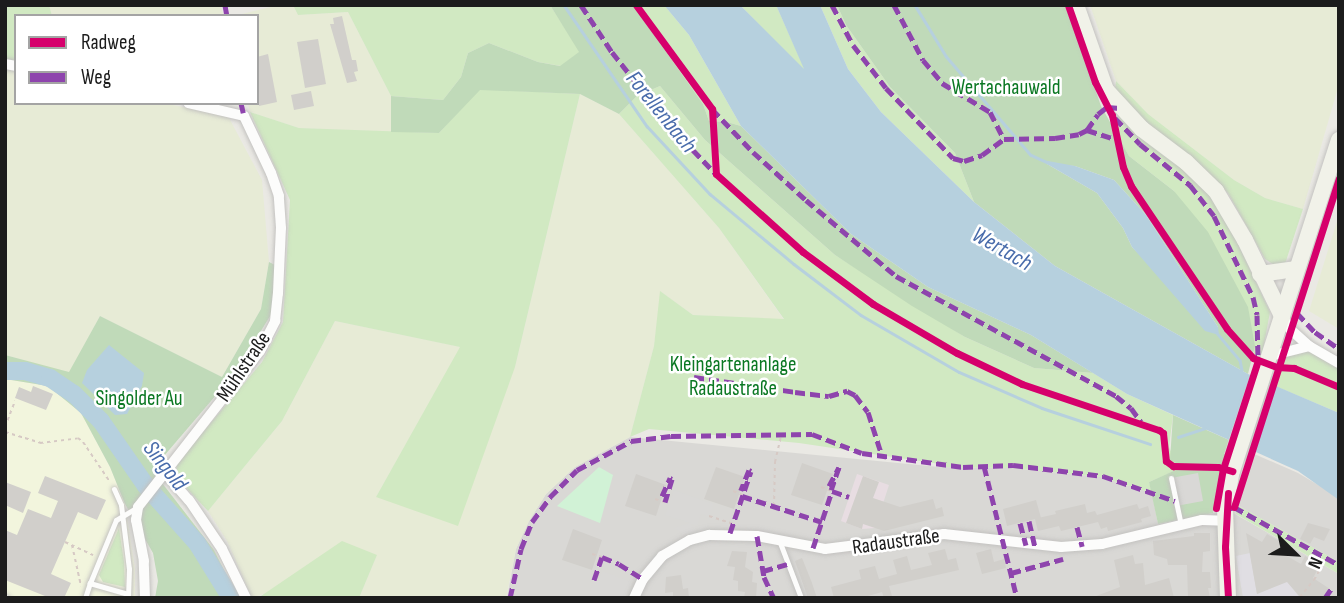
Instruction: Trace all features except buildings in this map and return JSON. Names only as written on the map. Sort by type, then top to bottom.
[{"type":"street","points":[[1076,5],[1107,90],[1142,129],[1186,162],[1216,191],[1290,329],[1309,346],[1339,363]]},
{"type":"street","name":"Mühlstraße","points":[[141,503],[260,351],[275,321],[281,228],[279,197],[244,116],[197,105]]},
{"type":"street","points":[[1228,598],[1225,521],[1236,458],[1339,140]]},
{"type":"street","points":[[1260,274],[1297,269]]},
{"type":"street","points":[[1269,356],[1309,346]]},
{"type":"street","points":[[166,474],[189,500],[222,549],[246,598]]},
{"type":"street","points":[[141,503],[136,520],[145,561],[145,598]]},
{"type":"street","name":"Radaustraße","points":[[634,598],[652,565],[662,556],[690,540],[730,533],[813,548],[844,549],[944,534],[1035,546],[1077,547],[1102,544],[1202,520],[1225,521]]},
{"type":"lane","points":[[1171,478],[1181,525]]},
{"type":"lane","points":[[90,583],[128,596],[129,569],[121,505],[114,489]]},
{"type":"lane","points":[[85,598],[116,520],[141,503]]},
{"type":"lane","points":[[779,540],[801,598]]},
{"type":"path","points":[[5,427],[15,401]]},
{"type":"path","points":[[5,432],[40,443],[78,438],[114,489]]},
{"type":"path","points":[[774,506],[775,462],[781,435]]},
{"type":"path","points":[[821,487],[832,491]]},
{"type":"path","points":[[733,492],[743,495]]},
{"type":"path","points":[[655,499],[665,502]]},
{"type":"path","points":[[709,516],[733,524]]},
{"type":"path","points":[[65,542],[94,555]]},
{"type":"path","points":[[72,545],[81,587]]},
{"type":"path","points":[[592,554],[602,558]]},
{"type":"path","points":[[1300,597],[1314,580],[1326,558]]},
{"type":"shaded area","points":[[49,5],[221,5],[223,14],[51,14]]},
{"type":"shaded area","points":[[279,5],[293,5],[298,15],[348,12],[391,96],[391,132],[299,128],[250,112],[248,105],[259,105],[259,14],[242,14]]},
{"type":"shaded area","points":[[1090,5],[1339,5],[1339,84],[1303,209],[1265,198],[1234,180],[1148,114],[1116,81]]},
{"type":"shaded area","points":[[5,68],[14,70],[14,105],[173,105],[228,116],[262,180],[269,262],[261,309],[222,377],[100,316],[69,373],[5,355]]},
{"type":"shaded area","points":[[580,94],[619,114],[719,228],[784,320],[693,315],[661,292],[654,346],[630,437],[575,467],[546,494],[516,549],[506,598],[359,598],[377,555],[252,598],[227,541],[208,511],[282,421],[335,321],[461,347],[376,497],[515,367]]},
{"type":"shaded area","points":[[1339,215],[1339,329],[1309,311]]},
{"type":"shaded area","points":[[5,379],[48,386],[81,413],[110,467],[125,504],[135,568],[135,598],[5,598]]},
{"type":"shaded area","points":[[630,437],[939,467],[1011,468],[1101,477],[1152,493],[1158,524],[1213,513],[1235,514],[1339,574],[1339,598],[507,598],[516,549],[546,494],[575,467]]},
{"type":"shaded area","points":[[1252,453],[1298,473],[1339,500],[1339,562],[1237,505]]},
{"type":"shaded area","points":[[599,467],[613,475],[600,523],[557,506]]},
{"type":"shaded area","points":[[1198,473],[1203,501],[1176,506],[1171,478]]},
{"type":"shaded area","points":[[857,474],[889,485],[875,528],[862,529],[841,521]]},
{"type":"shaded area","points":[[674,490],[713,504],[709,516],[701,514],[697,525],[691,524],[695,531],[686,535],[674,528],[691,523],[665,515]]},
{"type":"shaded area","points":[[1250,553],[1257,594],[1287,581],[1300,598],[1243,598],[1236,556]]},
{"type":"shaded area","points":[[602,571],[631,582],[625,598],[601,598],[589,594],[594,580],[598,581]]},
{"type":"green space","points":[[5,5],[49,5],[51,14],[14,14],[14,62],[5,60]]},
{"type":"green space","points":[[293,5],[550,5],[580,52],[561,66],[538,62],[489,43],[468,53],[461,77],[443,100],[391,96],[348,12],[298,15]]},
{"type":"green space","points":[[550,5],[633,5],[703,104],[709,121],[741,126],[851,234],[928,287],[1031,335],[1093,373],[1034,368],[965,337],[835,255],[705,140],[660,86],[637,96],[619,114],[580,94],[480,90],[439,133],[391,132],[391,96],[443,100],[461,77],[468,53],[489,43],[538,62],[560,66],[579,52]]},
{"type":"green space","points":[[633,5],[664,5],[689,35],[741,126],[709,121],[703,104]]},
{"type":"green space","points":[[740,5],[776,5],[806,72],[771,37]]},
{"type":"green space","points":[[820,5],[837,5],[846,25],[890,87],[955,153],[974,202],[881,112],[848,69]]},
{"type":"green space","name":"Wertachauwald","points":[[837,5],[1065,5],[1101,106],[1129,156],[1174,191],[1208,232],[1248,307],[1255,346],[1248,374],[1055,266],[974,202],[955,153],[890,87],[846,25]],"holes":[[[1047,164],[1075,166],[1114,180],[1146,215],[1218,327],[1218,335],[1132,247],[1123,228],[1097,193]]]},
{"type":"green space","points":[[1116,81],[1148,114],[1234,180],[1265,198],[1303,209],[1285,264],[1276,266],[1265,259],[1228,193],[1126,104],[1115,89]]},
{"type":"green space","name":"Kleingartenanlage Radaustraße","points":[[660,86],[705,140],[835,255],[965,337],[1034,368],[1093,373],[1127,394],[1173,415],[1169,447],[1179,469],[1149,482],[1152,493],[1101,477],[1011,468],[939,467],[940,464],[799,443],[649,429],[630,437],[654,346],[660,291],[693,315],[784,319],[719,228],[619,114],[637,96]]},
{"type":"green space","points":[[479,89],[580,94],[515,367],[458,526],[376,497],[460,347],[335,321],[282,421],[208,511],[176,477],[177,463],[262,362],[283,322],[290,200],[250,112],[299,128],[439,133]]},
{"type":"green space","points":[[1119,114],[1184,167],[1221,208],[1270,312],[1262,355],[1254,355],[1254,346],[1174,191],[1129,156],[1111,125]]},
{"type":"green space","name":"Singolder Au","points":[[269,262],[275,265],[272,313],[235,373],[152,470],[214,550],[238,598],[155,598],[158,581],[153,553],[125,504],[110,467],[81,413],[48,386],[5,379],[5,355],[69,372],[100,316],[222,377],[261,309]]},
{"type":"green space","points":[[1306,350],[1339,368],[1339,413],[1275,386],[1285,353]]},
{"type":"green space","points":[[1173,415],[1229,440],[1213,513],[1158,524],[1149,482],[1178,469],[1178,464],[1170,460]]},
{"type":"green space","points":[[1237,505],[1339,562],[1339,574],[1236,514]]},
{"type":"green space","points":[[119,528],[125,587],[103,582],[99,575]]},
{"type":"green space","points":[[342,541],[377,555],[359,598],[258,598]]},
{"type":"water","name":"Wertach","points":[[664,5],[740,5],[804,69],[776,5],[820,5],[848,69],[881,112],[974,202],[1055,266],[1248,374],[1339,413],[1339,500],[1298,471],[1127,394],[1031,335],[928,287],[851,234],[741,126],[689,35]]},
{"type":"water","points":[[1048,161],[1075,166],[1114,180],[1146,215],[1218,327],[1219,335],[1205,331],[1132,247],[1123,228],[1097,193],[1047,164]]},
{"type":"water","points":[[109,345],[144,373],[142,386],[127,414],[115,415],[82,383],[87,370]]},
{"type":"pier","points":[[1252,370],[1276,378],[1248,462],[1224,454]]},
{"type":"waterway","name":"Forellenbach","points":[[564,5],[647,126],[710,194],[861,315],[959,372],[1042,408],[1150,444]]},
{"type":"waterway","points":[[915,5],[946,56],[1031,155],[1049,163]]},
{"type":"waterway","points":[[1217,333],[1240,360],[1242,370]]},
{"type":"waterway","name":"Singold","points":[[5,371],[25,371],[50,378],[74,394],[101,421],[146,486],[197,543],[231,598]]},
{"type":"waterway","name":"Forellenbach","points":[[1178,437],[1205,428]]},
{"type":"marked path","points":[[225,5],[227,14]]},
{"type":"marked path","points":[[581,5],[612,52],[672,128],[716,174]]},
{"type":"marked path","points":[[832,5],[853,45],[886,88],[953,158],[964,161],[982,155],[1004,139],[1055,138],[1079,134],[1087,130],[1098,114],[1107,107],[1120,108]]},
{"type":"marked path","points":[[894,5],[923,60],[942,83],[990,112],[1004,139]]},
{"type":"marked path","points":[[241,105],[244,116]]},
{"type":"marked path","points":[[712,109],[753,152],[896,276],[1116,396],[1131,408],[1141,422]]},
{"type":"marked path","points":[[1115,118],[1140,144],[1190,185],[1214,216],[1253,297],[1257,315],[1258,360]]},
{"type":"marked path","points":[[1087,130],[1115,139]]},
{"type":"marked path","points":[[1297,313],[1315,332],[1339,349]]},
{"type":"marked path","points":[[694,377],[829,396],[847,391],[855,395],[868,412],[882,456]]},
{"type":"marked path","points":[[510,598],[521,549],[532,522],[550,497],[577,470],[631,441],[671,436],[812,434],[862,453],[963,467],[1013,465],[1103,476],[1175,501]]},
{"type":"marked path","points":[[984,466],[1017,598]]},
{"type":"marked path","points":[[829,486],[839,467],[831,490]]},
{"type":"marked path","points":[[730,533],[751,471],[749,470],[741,490]]},
{"type":"marked path","points":[[662,496],[670,478],[672,479],[665,502]]},
{"type":"marked path","points":[[813,548],[832,491],[849,497]]},
{"type":"marked path","points":[[742,496],[822,522]]},
{"type":"marked path","points":[[1228,509],[1234,507],[1339,565]]},
{"type":"marked path","points":[[1029,521],[1035,546]]},
{"type":"marked path","points":[[1020,523],[1026,545]]},
{"type":"marked path","points":[[1077,527],[1082,546]]},
{"type":"marked path","points":[[757,536],[764,577],[774,598]]},
{"type":"marked path","points":[[594,580],[602,557],[643,579]]},
{"type":"marked path","points":[[1011,573],[1063,559]]},
{"type":"marked path","points":[[763,571],[787,564]]},
{"type":"marked path","points":[[1325,598],[1333,586]]},
{"type":"cycle path","points":[[636,5],[712,109],[716,174],[803,252],[873,304],[957,353],[1022,384],[1159,430],[1163,433],[1166,461],[1173,466],[1218,467],[1232,471]]},
{"type":"cycle path","points":[[1068,5],[1095,82],[1112,115],[1123,167],[1131,186],[1227,329],[1253,358],[1277,367],[1294,368],[1339,387]]},
{"type":"cycle path","points":[[1234,507],[1339,178]]},
{"type":"cycle path","points":[[1216,508],[1223,469],[1258,360]]},
{"type":"cycle path","points":[[1228,493],[1225,547],[1228,598]]}]
